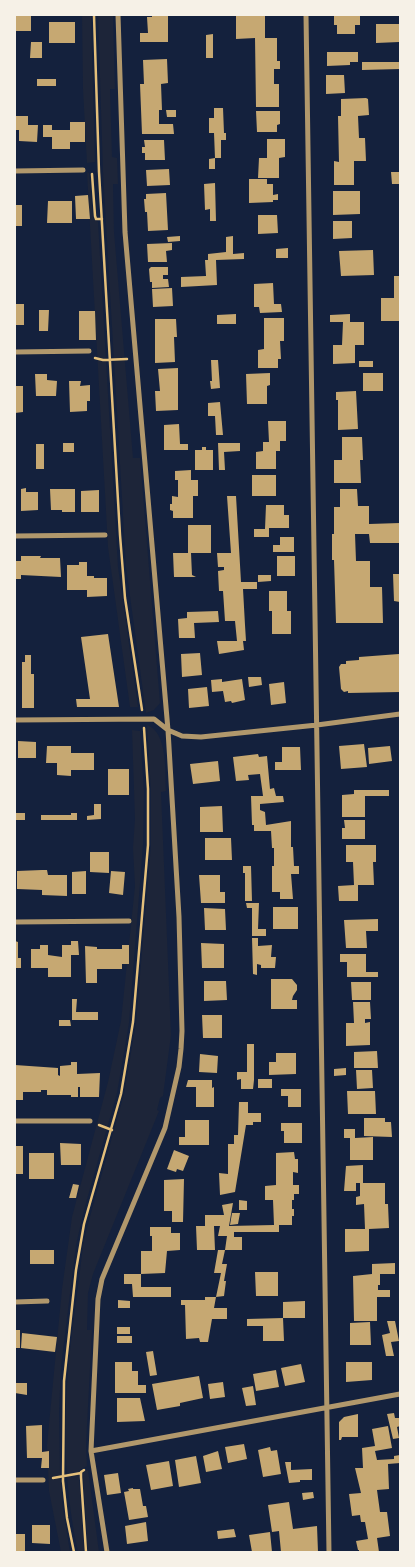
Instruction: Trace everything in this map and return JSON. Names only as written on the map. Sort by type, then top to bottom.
[{"type":"street","points":[[108,1552],[91,1451],[97,1309],[102,1279],[165,1128],[182,1049],[179,917],[168,730],[125,232],[118,15]]},
{"type":"street","points":[[306,15],[329,1552]]},
{"type":"street","points":[[15,170],[83,170]]},
{"type":"street","points":[[15,352],[90,351]]},
{"type":"street","points":[[15,536],[105,535]]},
{"type":"street","points":[[15,720],[154,720],[168,730],[182,736],[201,737],[400,714]]},
{"type":"street","points":[[15,922],[130,921]]},
{"type":"street","points":[[15,1121],[90,1121]]},
{"type":"street","points":[[15,1302],[47,1301]]},
{"type":"street","points":[[91,1451],[400,1394]]},
{"type":"street","points":[[15,1480],[43,1480]]},
{"type":"path","points":[[74,1552],[67,1518],[63,1477],[64,1381],[76,1270],[84,1224],[112,1130],[134,1022],[148,845],[148,789],[143,720],[122,567],[102,219],[94,15]]},
{"type":"path","points":[[83,170],[92,172],[95,216],[96,219],[102,219]]},
{"type":"path","points":[[90,351],[95,358],[110,360],[136,358]]},
{"type":"path","points":[[90,1121],[112,1130]]},
{"type":"path","points":[[43,1480],[81,1473],[85,1469],[93,1467]]},
{"type":"path","points":[[81,1473],[86,1552]]},
{"type":"shaded area","points":[[82,15],[91,15],[95,162],[87,163],[83,89]]},
{"type":"shaded area","points":[[98,15],[113,15],[115,89],[110,89],[112,157],[117,158],[118,184],[113,184],[114,232],[133,458],[140,458],[160,703],[154,710],[146,713],[126,567],[103,172]]},
{"type":"shaded area","points":[[87,172],[89,173],[93,217],[98,222],[118,567],[138,707],[130,707],[108,547]]},
{"type":"shaded area","points":[[147,725],[154,729],[159,736],[165,764],[166,791],[161,792],[171,1035],[163,1096],[160,1098],[157,1110],[159,1111],[93,1274],[88,1293],[87,1330],[92,1330],[86,1445],[87,1466],[80,1470],[79,1477],[84,1552],[78,1552],[66,1469],[65,1427],[68,1367],[83,1245],[124,1094],[136,1023],[151,845],[151,792]]},
{"type":"shaded area","points":[[132,730],[140,731],[144,792],[143,845],[129,1023],[117,1093],[76,1245],[61,1367],[59,1412],[60,1473],[63,1509],[70,1552],[61,1552],[49,1491],[47,1445],[62,1289],[72,1217],[108,1082],[121,1021],[135,886]]},
{"type":"shaded area","points":[[88,1470],[99,1552],[88,1552],[83,1472]]},
{"type":"building","points":[[15,15],[31,15],[31,31],[15,31]]},
{"type":"building","points":[[152,15],[168,16],[168,42],[140,42],[140,33],[148,33],[147,17],[152,17]]},
{"type":"building","points":[[236,15],[265,15],[265,38],[277,38],[277,61],[280,61],[280,69],[274,69],[274,84],[279,84],[279,107],[256,107],[255,38],[236,39]]},
{"type":"building","points":[[334,15],[360,15],[360,25],[355,25],[355,34],[337,34],[337,25],[334,25]]},
{"type":"building","points":[[49,22],[75,22],[75,43],[49,43]]},
{"type":"building","points":[[376,24],[399,24],[399,42],[376,43]]},
{"type":"building","points":[[213,34],[213,58],[206,58],[206,35]]},
{"type":"building","points":[[31,42],[42,42],[42,58],[30,58]]},
{"type":"building","points":[[327,52],[358,52],[358,62],[350,62],[350,65],[327,66]]},
{"type":"building","points":[[167,59],[168,83],[161,84],[162,110],[159,110],[159,124],[173,124],[174,134],[142,134],[140,84],[144,84],[143,60]]},
{"type":"building","points":[[362,62],[400,62],[400,69],[362,70]]},
{"type":"building","points":[[326,75],[344,75],[345,93],[326,94]]},
{"type":"building","points":[[37,79],[56,79],[56,86],[37,86]]},
{"type":"building","points":[[341,99],[368,99],[369,115],[358,116],[359,138],[365,138],[366,161],[354,161],[354,185],[334,185],[334,161],[339,162],[338,116],[341,116]]},
{"type":"building","points":[[214,108],[223,108],[226,140],[221,140],[221,158],[215,158],[214,133],[209,133],[209,118],[214,118]]},
{"type":"building","points":[[166,110],[176,110],[176,117],[167,117]]},
{"type":"building","points":[[256,111],[280,111],[280,124],[277,125],[277,132],[257,132]]},
{"type":"building","points":[[15,116],[28,116],[28,125],[38,125],[37,142],[19,141],[19,130],[16,130]]},
{"type":"building","points":[[70,122],[85,122],[85,142],[70,142],[70,149],[52,149],[52,137],[43,137],[43,125],[52,125],[52,130],[70,130]]},
{"type":"building","points":[[267,139],[285,139],[285,157],[279,158],[279,178],[258,178],[259,158],[267,158]]},
{"type":"building","points":[[144,140],[164,140],[165,160],[145,160],[145,153],[142,153],[142,147],[145,147]]},
{"type":"building","points":[[215,158],[215,169],[209,169],[209,159]]},
{"type":"building","points":[[169,169],[170,185],[147,186],[146,170]]},
{"type":"building","points":[[391,172],[400,172],[400,184],[392,184]]},
{"type":"building","points":[[249,179],[267,179],[267,184],[273,184],[273,195],[278,194],[278,200],[249,203]]},
{"type":"building","points":[[215,183],[216,221],[210,221],[210,209],[205,210],[204,184]]},
{"type":"building","points":[[333,191],[360,191],[360,214],[333,215]]},
{"type":"building","points":[[166,193],[168,230],[148,231],[144,199],[146,199],[146,194]]},
{"type":"building","points":[[88,195],[90,219],[76,219],[75,196]]},
{"type":"building","points":[[48,201],[72,201],[72,223],[47,223]]},
{"type":"building","points":[[15,205],[22,205],[22,226],[15,226]]},
{"type":"building","points":[[258,215],[277,215],[278,233],[258,234]]},
{"type":"building","points":[[333,221],[352,221],[352,238],[333,239]]},
{"type":"building","points":[[180,236],[180,241],[168,242],[167,237]]},
{"type":"building","points":[[233,236],[233,254],[244,253],[244,259],[216,260],[217,285],[181,287],[181,277],[206,276],[205,260],[208,260],[208,254],[226,252],[226,237]]},
{"type":"building","points":[[172,243],[172,250],[166,251],[167,262],[148,262],[147,244]]},
{"type":"building","points":[[288,248],[288,258],[276,258],[276,249]]},
{"type":"building","points":[[373,250],[374,275],[341,276],[339,251]]},
{"type":"building","points":[[151,267],[168,267],[168,275],[163,275],[163,279],[168,279],[169,287],[152,288],[149,269]]},
{"type":"building","points":[[394,276],[400,276],[400,321],[381,321],[381,298],[394,298]]},
{"type":"building","points":[[273,283],[274,304],[281,304],[282,312],[260,313],[259,307],[254,307],[254,284]]},
{"type":"building","points":[[172,288],[173,306],[153,307],[152,289]]},
{"type":"building","points":[[15,304],[24,304],[24,325],[15,325]]},
{"type":"building","points":[[39,310],[49,310],[48,331],[39,331]]},
{"type":"building","points":[[79,311],[95,311],[96,340],[79,340]]},
{"type":"building","points":[[236,314],[236,324],[217,324],[217,315]]},
{"type":"building","points":[[350,314],[350,322],[364,322],[364,345],[355,345],[355,363],[333,364],[333,345],[342,345],[343,322],[330,322],[330,315]]},
{"type":"building","points":[[264,318],[284,318],[284,341],[280,341],[281,359],[278,359],[278,368],[258,368],[258,350],[264,349]]},
{"type":"building","points":[[155,319],[176,319],[177,337],[174,337],[175,362],[155,363]]},
{"type":"building","points":[[211,360],[218,360],[220,388],[211,389]]},
{"type":"building","points":[[359,361],[373,361],[373,367],[359,367]]},
{"type":"building","points":[[178,368],[178,410],[156,411],[155,391],[160,391],[158,369]]},
{"type":"building","points":[[270,373],[270,385],[267,386],[267,404],[247,404],[246,374]]},
{"type":"building","points":[[363,373],[383,373],[383,391],[363,391]]},
{"type":"building","points":[[35,374],[47,374],[47,380],[57,381],[56,396],[36,396]]},
{"type":"building","points":[[69,381],[81,381],[80,386],[90,385],[90,401],[87,401],[87,411],[70,412]]},
{"type":"building","points":[[15,386],[23,386],[23,412],[15,413]]},
{"type":"building","points":[[356,391],[358,429],[338,430],[338,400],[336,400],[336,392]]},
{"type":"building","points":[[220,402],[223,435],[216,435],[215,416],[208,416],[208,403]]},
{"type":"building","points":[[268,421],[286,421],[286,441],[280,441],[280,451],[276,451],[276,469],[256,469],[256,452],[263,451],[263,442],[269,442]]},
{"type":"building","points":[[179,424],[180,444],[188,444],[188,450],[164,450],[164,425]]},
{"type":"building","points":[[342,437],[362,437],[361,483],[334,483],[334,460],[342,460]]},
{"type":"building","points":[[63,443],[74,443],[74,452],[63,452]]},
{"type":"building","points":[[218,443],[240,443],[240,451],[224,452],[225,470],[219,470]]},
{"type":"building","points":[[36,444],[44,444],[44,469],[36,469]]},
{"type":"building","points":[[202,447],[206,447],[206,450],[213,450],[213,470],[195,470],[195,450],[202,450]]},
{"type":"building","points":[[191,470],[191,480],[198,480],[198,496],[193,496],[193,518],[173,518],[170,504],[172,504],[172,496],[178,497],[178,480],[175,480],[175,471]]},
{"type":"building","points":[[252,475],[276,475],[276,496],[252,496]]},
{"type":"building","points":[[26,488],[26,492],[38,492],[38,510],[21,511],[21,489]]},
{"type":"building","points":[[50,489],[75,489],[75,512],[51,510]]},
{"type":"building","points":[[340,489],[357,489],[358,506],[369,506],[369,524],[400,523],[400,543],[370,543],[369,534],[355,534],[356,561],[370,561],[370,587],[382,587],[383,623],[336,623],[332,534],[334,534],[334,507],[340,507]]},
{"type":"building","points":[[99,490],[99,512],[81,512],[81,491]]},
{"type":"building","points":[[227,496],[236,496],[241,582],[257,582],[257,589],[243,589],[246,641],[243,641],[244,650],[219,654],[217,641],[237,641],[235,621],[225,621],[223,591],[219,591],[218,571],[224,570],[224,567],[218,567],[217,553],[231,553]]},
{"type":"building","points":[[266,505],[284,505],[284,515],[289,515],[289,528],[269,528],[269,537],[254,537],[254,529],[265,529]]},
{"type":"building","points":[[188,525],[211,525],[211,553],[191,553],[192,575],[196,577],[174,577],[173,553],[188,553]]},
{"type":"building","points":[[280,537],[294,537],[294,552],[273,552],[273,545],[280,545]]},
{"type":"building","points":[[21,556],[60,558],[61,577],[21,575],[21,579],[15,579],[15,561],[21,561]]},
{"type":"building","points":[[277,556],[295,556],[295,576],[277,576]]},
{"type":"building","points":[[79,562],[87,562],[87,576],[107,578],[107,596],[87,597],[87,590],[67,590],[67,565],[79,565]]},
{"type":"building","points":[[393,574],[400,574],[400,602],[394,601]]},
{"type":"building","points":[[258,575],[271,575],[271,581],[258,582]]},
{"type":"building","points":[[269,591],[287,591],[287,611],[291,611],[291,634],[272,634],[272,611],[269,611]]},
{"type":"building","points":[[218,611],[219,622],[194,623],[195,638],[179,638],[178,619],[187,618],[187,612]]},
{"type":"building","points":[[108,634],[119,707],[77,707],[76,699],[90,699],[81,637]]},
{"type":"building","points":[[200,653],[202,675],[182,677],[181,654]]},
{"type":"building","points":[[399,654],[400,692],[348,693],[348,691],[344,692],[341,689],[339,667],[341,664],[346,664],[346,661],[359,660],[359,657]]},
{"type":"building","points":[[25,655],[31,655],[31,674],[34,674],[34,708],[22,708],[22,662],[25,662]]},
{"type":"building","points":[[248,677],[261,677],[262,685],[249,687]]},
{"type":"building","points":[[222,679],[222,682],[242,679],[245,700],[232,703],[231,701],[225,702],[223,691],[212,692],[211,680]]},
{"type":"building","points":[[284,682],[286,703],[271,705],[269,684]]},
{"type":"building","points":[[207,687],[209,706],[189,708],[188,689]]},
{"type":"building","points":[[18,741],[36,742],[36,758],[18,758]]},
{"type":"building","points":[[364,744],[367,767],[341,769],[339,746]]},
{"type":"building","points":[[47,746],[71,746],[71,753],[94,753],[94,770],[71,770],[71,776],[57,775],[57,763],[46,763]]},
{"type":"building","points":[[390,746],[392,761],[369,764],[368,748]]},
{"type":"building","points":[[282,747],[300,747],[301,770],[275,770],[275,762],[282,762]]},
{"type":"building","points":[[258,754],[259,757],[267,756],[270,789],[274,788],[276,796],[283,796],[284,802],[260,804],[260,810],[265,812],[266,825],[291,821],[291,847],[293,847],[294,866],[299,866],[299,874],[291,874],[293,899],[280,899],[280,892],[272,892],[274,848],[272,848],[271,831],[254,831],[254,825],[252,825],[251,796],[263,796],[260,774],[248,775],[249,780],[236,781],[233,757]]},
{"type":"building","points":[[218,761],[220,781],[193,784],[190,764]]},
{"type":"building","points":[[108,769],[129,769],[129,795],[108,795]]},
{"type":"building","points":[[354,790],[389,790],[389,796],[365,796],[365,817],[342,817],[342,795],[354,794]]},
{"type":"building","points":[[94,804],[101,804],[101,819],[87,820],[87,816],[94,815]]},
{"type":"building","points":[[222,806],[223,832],[200,832],[200,807]]},
{"type":"building","points":[[15,813],[25,813],[25,820],[15,820]]},
{"type":"building","points":[[71,813],[77,813],[77,820],[41,820],[41,815],[71,815]]},
{"type":"building","points":[[344,820],[365,820],[365,839],[342,839],[342,828],[345,828]]},
{"type":"building","points":[[205,838],[231,838],[232,860],[205,860]]},
{"type":"building","points":[[346,845],[376,845],[376,862],[373,862],[374,885],[358,885],[358,901],[339,901],[338,886],[354,885],[353,862],[346,862]]},
{"type":"building","points":[[90,852],[109,852],[109,873],[90,872]]},
{"type":"building","points":[[243,866],[251,866],[252,901],[245,901],[245,873],[243,873]]},
{"type":"building","points":[[47,870],[48,875],[67,875],[67,896],[42,895],[42,890],[17,889],[17,871]]},
{"type":"building","points":[[86,871],[86,894],[72,894],[72,872]]},
{"type":"building","points":[[111,871],[125,872],[123,895],[109,893]]},
{"type":"building","points":[[199,875],[220,875],[220,892],[225,892],[225,903],[201,903]]},
{"type":"building","points":[[246,903],[259,903],[258,929],[266,929],[266,936],[252,936],[252,908],[247,908]]},
{"type":"building","points":[[273,907],[298,907],[298,929],[273,929]]},
{"type":"building","points":[[204,908],[225,909],[226,930],[205,930]]},
{"type":"building","points":[[378,919],[378,931],[366,931],[367,948],[346,948],[344,920]]},
{"type":"building","points":[[252,938],[258,938],[258,946],[272,945],[271,957],[276,957],[275,968],[261,968],[261,965],[257,964],[257,975],[253,974]]},
{"type":"building","points":[[15,941],[18,942],[18,958],[21,958],[21,968],[15,968]]},
{"type":"building","points":[[71,941],[78,941],[79,955],[71,955],[71,977],[48,977],[48,968],[31,968],[31,949],[40,949],[40,945],[48,945],[48,955],[62,957],[62,945],[71,945]]},
{"type":"building","points":[[201,943],[224,944],[224,968],[202,968]]},
{"type":"building","points":[[122,945],[129,945],[129,964],[122,964],[122,969],[97,969],[97,983],[86,983],[85,946],[97,947],[97,949],[122,949]]},
{"type":"building","points":[[340,954],[366,954],[366,972],[378,972],[378,977],[347,977],[347,962],[340,962]]},
{"type":"building","points":[[271,979],[292,979],[297,985],[297,990],[292,1000],[297,1000],[297,1009],[271,1009]]},
{"type":"building","points":[[204,981],[226,981],[227,1000],[204,1001]]},
{"type":"building","points":[[351,982],[371,982],[371,1000],[352,1000]]},
{"type":"building","points":[[72,999],[77,999],[76,1012],[98,1012],[98,1020],[72,1020]]},
{"type":"building","points":[[353,1002],[370,1002],[371,1019],[365,1019],[365,1023],[370,1022],[370,1045],[346,1046],[346,1023],[354,1023]]},
{"type":"building","points":[[202,1015],[222,1015],[222,1038],[203,1038]]},
{"type":"building","points":[[59,1020],[70,1020],[71,1026],[59,1026]]},
{"type":"building","points":[[247,1044],[254,1044],[253,1089],[241,1089],[241,1079],[237,1080],[237,1072],[247,1072]]},
{"type":"building","points":[[377,1051],[378,1068],[354,1068],[354,1052]]},
{"type":"building","points":[[276,1053],[296,1053],[296,1074],[269,1075],[269,1062],[276,1062]]},
{"type":"building","points":[[200,1054],[218,1056],[217,1073],[199,1072]]},
{"type":"building","points":[[71,1062],[77,1062],[77,1074],[100,1073],[99,1097],[80,1097],[80,1087],[78,1087],[78,1097],[71,1097],[71,1095],[47,1095],[47,1090],[41,1090],[41,1092],[23,1092],[23,1100],[15,1100],[15,1065],[58,1068],[58,1075],[60,1076],[60,1066],[71,1065]]},
{"type":"building","points":[[346,1068],[346,1075],[334,1076],[334,1069]]},
{"type":"building","points":[[356,1070],[372,1070],[373,1088],[357,1089]]},
{"type":"building","points":[[258,1079],[272,1079],[272,1088],[258,1088]]},
{"type":"building","points":[[188,1080],[212,1080],[214,1107],[196,1107],[196,1087],[186,1087]]},
{"type":"building","points":[[281,1089],[301,1089],[301,1107],[288,1107],[288,1096],[281,1096]]},
{"type":"building","points":[[347,1091],[375,1091],[376,1114],[348,1114]]},
{"type":"building","points":[[239,1102],[248,1102],[248,1113],[261,1113],[261,1122],[253,1122],[253,1125],[246,1125],[235,1192],[220,1195],[219,1173],[228,1174],[228,1144],[234,1144],[234,1135],[238,1135]]},
{"type":"building","points":[[364,1118],[385,1118],[385,1122],[391,1122],[392,1137],[364,1136]]},
{"type":"building","points":[[185,1120],[209,1120],[209,1145],[179,1145],[179,1137],[185,1137]]},
{"type":"building","points":[[281,1123],[302,1123],[302,1143],[284,1143],[284,1131],[281,1131]]},
{"type":"building","points":[[344,1129],[355,1129],[355,1138],[373,1137],[373,1160],[350,1160],[350,1138],[344,1138]]},
{"type":"building","points":[[60,1143],[81,1144],[81,1165],[61,1165]]},
{"type":"building","points":[[15,1146],[23,1146],[23,1174],[15,1174]]},
{"type":"building","points":[[174,1150],[189,1156],[183,1171],[177,1169],[176,1172],[167,1169]]},
{"type":"building","points":[[294,1152],[295,1159],[298,1159],[298,1173],[293,1172],[293,1185],[299,1185],[299,1194],[294,1194],[294,1200],[292,1200],[294,1216],[292,1216],[292,1225],[279,1225],[279,1232],[234,1232],[234,1237],[242,1237],[242,1250],[225,1250],[227,1236],[218,1236],[220,1226],[214,1226],[215,1250],[197,1250],[196,1226],[205,1226],[205,1215],[224,1215],[222,1205],[233,1203],[229,1226],[274,1225],[273,1200],[265,1200],[265,1186],[276,1185],[276,1153]]},
{"type":"building","points":[[29,1153],[54,1153],[54,1179],[29,1179]]},
{"type":"building","points":[[363,1165],[363,1183],[385,1183],[385,1204],[388,1204],[389,1228],[369,1229],[369,1251],[345,1252],[345,1229],[365,1229],[364,1204],[356,1205],[356,1197],[360,1196],[360,1183],[356,1183],[356,1191],[344,1191],[346,1166]]},
{"type":"building","points":[[184,1179],[183,1222],[172,1222],[172,1211],[164,1211],[164,1180]]},
{"type":"building","points":[[73,1184],[79,1185],[76,1198],[69,1198]]},
{"type":"building","points":[[239,1200],[247,1201],[247,1210],[239,1210]]},
{"type":"building","points":[[232,1213],[240,1213],[238,1224],[230,1225]]},
{"type":"building","points":[[150,1227],[171,1227],[171,1233],[180,1233],[180,1250],[167,1251],[165,1273],[141,1274],[141,1251],[152,1251]]},
{"type":"building","points":[[30,1250],[54,1250],[54,1264],[30,1264]]},
{"type":"building","points":[[218,1250],[225,1250],[222,1264],[227,1264],[224,1296],[216,1297],[221,1273],[214,1273]]},
{"type":"building","points":[[395,1263],[395,1274],[380,1274],[378,1290],[390,1290],[390,1297],[377,1297],[377,1321],[354,1321],[353,1276],[372,1274],[372,1264]]},
{"type":"building","points":[[255,1272],[278,1272],[278,1296],[256,1296]]},
{"type":"building","points":[[124,1274],[141,1274],[141,1287],[171,1287],[171,1297],[133,1297],[132,1284],[124,1284]]},
{"type":"building","points":[[205,1297],[216,1297],[214,1308],[227,1308],[227,1319],[212,1319],[208,1342],[200,1342],[199,1338],[186,1339],[185,1305],[181,1305],[181,1300],[205,1300]]},
{"type":"building","points":[[118,1300],[130,1301],[130,1308],[118,1308]]},
{"type":"building","points":[[305,1301],[305,1318],[283,1318],[283,1302]]},
{"type":"building","points":[[283,1318],[284,1341],[263,1341],[263,1326],[247,1326],[247,1319]]},
{"type":"building","points":[[387,1321],[395,1321],[399,1341],[391,1342],[394,1356],[386,1356],[382,1335],[390,1333]]},
{"type":"building","points":[[370,1322],[371,1345],[350,1345],[350,1323]]},
{"type":"building","points":[[117,1327],[130,1327],[130,1334],[117,1334]]},
{"type":"building","points":[[15,1330],[20,1330],[20,1348],[15,1348]]},
{"type":"building","points":[[22,1333],[57,1337],[55,1352],[21,1348]]},
{"type":"building","points":[[117,1336],[132,1336],[132,1343],[117,1343]]},
{"type":"building","points":[[153,1351],[157,1375],[150,1376],[146,1352]]},
{"type":"building","points":[[115,1362],[132,1362],[132,1371],[138,1371],[138,1385],[146,1385],[146,1393],[115,1393]]},
{"type":"building","points":[[346,1362],[372,1362],[372,1380],[346,1382]]},
{"type":"building","points":[[301,1364],[305,1382],[285,1386],[281,1368]]},
{"type":"building","points":[[276,1370],[279,1387],[256,1391],[253,1374]]},
{"type":"building","points":[[199,1376],[203,1398],[180,1403],[180,1406],[157,1410],[152,1384]]},
{"type":"building","points":[[223,1382],[225,1397],[210,1399],[208,1384]]},
{"type":"building","points":[[15,1383],[27,1383],[27,1395],[15,1393]]},
{"type":"building","points":[[253,1386],[256,1405],[246,1406],[242,1388]]},
{"type":"building","points":[[117,1398],[140,1398],[145,1421],[117,1422]]},
{"type":"building","points":[[394,1413],[395,1418],[399,1418],[400,1426],[397,1427],[399,1438],[393,1439],[387,1414]]},
{"type":"building","points":[[358,1414],[358,1437],[342,1437],[339,1440],[339,1422],[344,1417]]},
{"type":"building","points":[[42,1425],[42,1452],[49,1451],[49,1468],[41,1468],[42,1458],[27,1458],[26,1426]]},
{"type":"building","points":[[388,1426],[392,1448],[375,1451],[377,1460],[394,1459],[394,1456],[400,1455],[400,1463],[388,1464],[389,1489],[377,1490],[380,1512],[387,1512],[390,1536],[377,1538],[379,1552],[359,1552],[356,1541],[368,1539],[365,1522],[361,1522],[360,1515],[352,1516],[349,1494],[361,1493],[355,1468],[363,1468],[362,1448],[375,1446],[372,1429]]},
{"type":"building","points":[[244,1444],[247,1459],[228,1463],[225,1447]]},
{"type":"building","points":[[270,1447],[271,1451],[277,1450],[281,1474],[263,1477],[258,1450]]},
{"type":"building","points":[[218,1451],[222,1469],[206,1472],[203,1456]]},
{"type":"building","points":[[196,1456],[201,1483],[179,1487],[175,1460]]},
{"type":"building","points":[[169,1461],[173,1486],[151,1490],[146,1465]]},
{"type":"building","points":[[285,1462],[291,1462],[291,1470],[312,1469],[312,1480],[300,1480],[300,1482],[289,1483]]},
{"type":"building","points":[[118,1473],[121,1493],[107,1495],[104,1475]]},
{"type":"building","points":[[133,1488],[140,1489],[143,1506],[146,1506],[148,1517],[129,1520],[124,1492]]},
{"type":"building","points":[[313,1492],[314,1498],[303,1500],[302,1493]]},
{"type":"building","points":[[289,1502],[293,1529],[317,1526],[318,1552],[281,1552],[279,1531],[272,1532],[268,1505]]},
{"type":"building","points":[[146,1522],[148,1541],[127,1544],[125,1526]]},
{"type":"building","points":[[32,1525],[50,1525],[50,1544],[32,1543]]},
{"type":"building","points":[[234,1529],[236,1537],[218,1539],[217,1531]]},
{"type":"building","points":[[270,1532],[272,1552],[252,1552],[249,1535]]},
{"type":"building","points":[[15,1534],[25,1534],[25,1552],[15,1552]]}]
